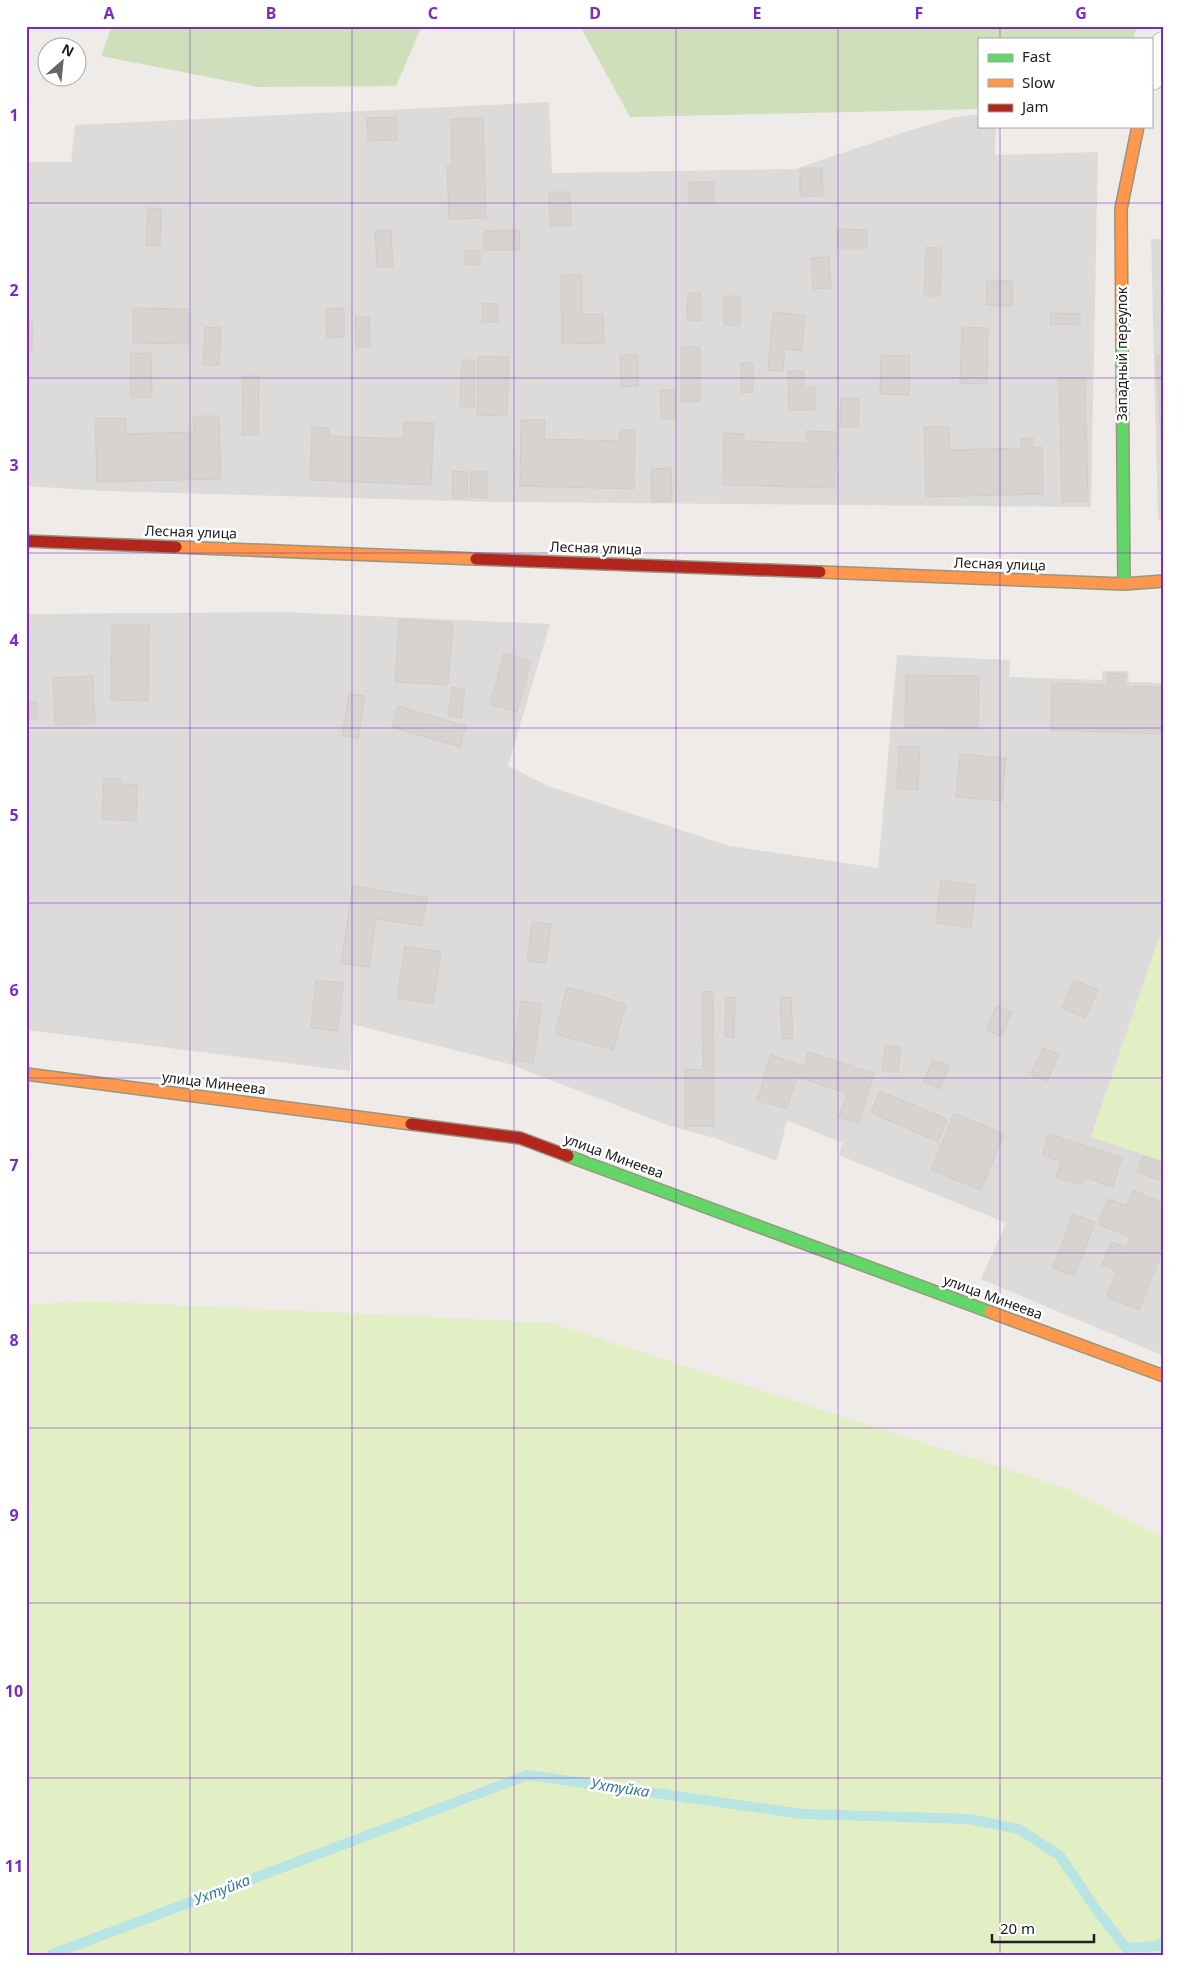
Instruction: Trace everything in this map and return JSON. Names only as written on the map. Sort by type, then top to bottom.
[{"type":"street","points":[[1152,74],[1164,46]]},
{"type":"street","name":"Западный переулок","points":[[1124,584],[1121,209],[1138,128]]},
{"type":"street","name":"Лесная улица","points":[[26,541],[1124,584],[1164,581]]},
{"type":"street","name":"улица Минеева","points":[[26,1074],[520,1138],[1164,1376]]},
{"type":"shaded area","points":[[549,102],[552,173],[795,169],[901,133],[955,117],[978,114],[978,128],[996,128],[995,155],[1098,152],[1091,507],[494,502],[103,491],[26,486],[26,162],[71,162],[75,125]]},
{"type":"shaded area","points":[[1151,239],[1164,239],[1164,520],[1158,520]]},
{"type":"shaded area","points":[[284,612],[550,624],[508,766],[548,786],[729,846],[878,868],[897,655],[1010,660],[1009,677],[1102,680],[1102,671],[1128,671],[1129,682],[1164,683],[1164,932],[1161,933],[1091,1137],[1164,1161],[1164,1356],[981,1279],[1006,1223],[839,1155],[842,1143],[787,1120],[777,1161],[715,1138],[670,1126],[509,1064],[352,1024],[350,1071],[26,1030],[26,614]]},
{"type":"green space","points":[[112,26],[422,26],[396,86],[258,87],[101,56]]},
{"type":"green space","points":[[580,26],[1137,26],[1133,38],[978,38],[978,109],[630,117]]},
{"type":"green space","points":[[1161,932],[1164,932],[1164,1161],[1091,1137]]},
{"type":"green space","points":[[89,1301],[551,1323],[1068,1489],[1164,1538],[1164,1955],[26,1955],[26,1305]]},
{"type":"building","points":[[397,117],[397,140],[368,141],[367,118]]},
{"type":"building","points":[[483,118],[486,218],[449,219],[447,166],[452,166],[451,119]]},
{"type":"building","points":[[800,168],[822,168],[823,196],[800,196]]},
{"type":"building","points":[[689,182],[714,182],[714,204],[689,204]]},
{"type":"building","points":[[549,192],[570,192],[571,225],[550,226]]},
{"type":"building","points":[[148,208],[161,209],[160,246],[146,246]]},
{"type":"building","points":[[837,229],[867,230],[867,248],[837,248]]},
{"type":"building","points":[[391,230],[393,267],[377,267],[375,231]]},
{"type":"building","points":[[519,230],[520,250],[484,250],[484,231]]},
{"type":"building","points":[[926,247],[942,248],[940,296],[924,296]]},
{"type":"building","points":[[465,250],[480,250],[480,265],[465,264]]},
{"type":"building","points":[[829,257],[831,288],[813,289],[811,258]]},
{"type":"building","points":[[561,275],[582,275],[582,314],[603,314],[604,343],[562,344]]},
{"type":"building","points":[[987,280],[1013,281],[1012,306],[986,305]]},
{"type":"building","points":[[688,293],[701,293],[701,321],[687,321]]},
{"type":"building","points":[[724,296],[740,296],[740,325],[724,325]]},
{"type":"building","points":[[482,303],[498,304],[498,322],[482,322]]},
{"type":"building","points":[[133,308],[188,309],[188,344],[133,343]]},
{"type":"building","points":[[344,308],[344,337],[327,338],[326,309]]},
{"type":"building","points":[[773,312],[805,315],[802,351],[785,349],[783,371],[768,370]]},
{"type":"building","points":[[1050,313],[1080,314],[1080,325],[1050,324]]},
{"type":"building","points":[[355,317],[369,317],[370,347],[356,347]]},
{"type":"building","points":[[26,322],[33,322],[32,350],[26,350]]},
{"type":"building","points":[[205,327],[221,328],[219,365],[203,365]]},
{"type":"building","points":[[962,327],[988,328],[987,384],[960,383]]},
{"type":"building","points":[[681,347],[700,347],[700,401],[681,402]]},
{"type":"building","points":[[151,353],[152,397],[131,398],[130,354]]},
{"type":"building","points":[[620,355],[638,355],[638,386],[621,387]]},
{"type":"building","points":[[881,355],[910,356],[909,395],[880,394]]},
{"type":"building","points":[[1164,355],[1164,470],[1163,470],[1156,356]]},
{"type":"building","points":[[478,356],[509,357],[507,416],[477,415]]},
{"type":"building","points":[[462,360],[475,360],[474,407],[460,407]]},
{"type":"building","points":[[741,363],[753,363],[753,392],[741,393]]},
{"type":"building","points":[[788,371],[804,371],[804,387],[815,387],[815,410],[789,410]]},
{"type":"building","points":[[243,376],[259,376],[258,435],[242,435]]},
{"type":"building","points":[[1059,378],[1085,378],[1088,501],[1062,502]]},
{"type":"building","points":[[660,390],[675,390],[675,419],[661,419]]},
{"type":"building","points":[[841,398],[859,399],[858,427],[840,427]]},
{"type":"building","points":[[193,416],[219,416],[221,479],[97,482],[95,418],[126,418],[126,434],[194,432]]},
{"type":"building","points":[[521,420],[545,420],[544,439],[619,441],[620,430],[635,430],[634,489],[520,486]]},
{"type":"building","points":[[404,422],[434,423],[431,485],[310,480],[312,427],[329,428],[328,436],[403,439]]},
{"type":"building","points":[[924,427],[949,427],[950,450],[1021,448],[1021,439],[1033,438],[1033,447],[1042,447],[1043,494],[926,497]]},
{"type":"building","points":[[806,431],[836,432],[835,488],[723,485],[724,433],[744,434],[744,441],[806,443]]},
{"type":"building","points":[[671,468],[672,501],[652,502],[651,469]]},
{"type":"building","points":[[453,471],[468,472],[467,498],[452,498]]},
{"type":"building","points":[[471,471],[487,471],[487,498],[470,497]]},
{"type":"building","points":[[399,619],[453,623],[448,685],[395,682]]},
{"type":"building","points":[[112,625],[149,625],[148,701],[111,700]]},
{"type":"building","points":[[504,653],[531,661],[517,712],[490,705]]},
{"type":"building","points":[[1108,673],[1125,674],[1125,686],[1162,687],[1161,734],[1051,730],[1052,683],[1107,685]]},
{"type":"building","points":[[906,675],[979,676],[978,728],[905,727]]},
{"type":"building","points":[[93,676],[95,723],[55,725],[53,678]]},
{"type":"building","points":[[452,687],[465,689],[461,718],[448,716]]},
{"type":"building","points":[[349,694],[365,696],[358,738],[342,736]]},
{"type":"building","points":[[26,702],[37,702],[37,719],[26,719]]},
{"type":"building","points":[[398,706],[466,726],[460,747],[392,727]]},
{"type":"building","points":[[899,746],[920,747],[918,790],[897,789]]},
{"type":"building","points":[[960,754],[1006,758],[1002,801],[956,797]]},
{"type":"building","points":[[104,778],[120,779],[120,784],[137,785],[136,821],[102,819]]},
{"type":"building","points":[[941,880],[976,885],[971,928],[936,923]]},
{"type":"building","points":[[353,886],[427,898],[422,926],[376,919],[369,967],[341,963]]},
{"type":"building","points":[[532,922],[551,924],[546,963],[527,961]]},
{"type":"building","points":[[405,946],[441,952],[433,1004],[397,998]]},
{"type":"building","points":[[316,980],[343,983],[338,1031],[311,1028]]},
{"type":"building","points":[[1074,980],[1098,990],[1085,1018],[1062,1008]]},
{"type":"building","points":[[567,987],[626,1004],[613,1050],[555,1034]]},
{"type":"building","points":[[713,991],[714,1126],[685,1126],[685,1069],[703,1070],[702,992]]},
{"type":"building","points":[[726,997],[735,998],[734,1038],[725,1037]]},
{"type":"building","points":[[791,997],[793,1038],[782,1039],[780,998]]},
{"type":"building","points":[[521,1001],[542,1004],[533,1063],[512,1060]]},
{"type":"building","points":[[997,1006],[1012,1012],[1001,1036],[986,1030]]},
{"type":"building","points":[[885,1046],[901,1047],[898,1072],[882,1070]]},
{"type":"building","points":[[1043,1048],[1059,1055],[1047,1081],[1031,1074]]},
{"type":"building","points":[[808,1052],[874,1073],[859,1123],[839,1117],[847,1093],[797,1077],[787,1109],[757,1100],[771,1055],[804,1066]]},
{"type":"building","points":[[933,1060],[949,1066],[940,1089],[923,1082]]},
{"type":"building","points":[[880,1091],[947,1119],[938,1142],[871,1113]]},
{"type":"building","points":[[954,1113],[1004,1134],[981,1190],[931,1170]]},
{"type":"building","points":[[1049,1134],[1122,1158],[1113,1187],[1084,1177],[1081,1185],[1056,1177],[1061,1161],[1042,1155]]},
{"type":"building","points":[[1143,1156],[1164,1164],[1164,1182],[1137,1172]]},
{"type":"building","points":[[1133,1190],[1164,1203],[1164,1248],[1139,1310],[1106,1297],[1117,1271],[1102,1265],[1111,1242],[1126,1248],[1130,1237],[1098,1224],[1108,1199],[1126,1206]]},
{"type":"building","points":[[1073,1214],[1095,1222],[1075,1276],[1053,1268]]},
{"type":"waterway","name":"Ухтуйка","points":[[50,1955],[528,1775],[803,1814],[969,1819],[1019,1829],[1060,1856],[1095,1908],[1126,1948],[1158,1946],[1164,1942]]},
{"type":"traffic: fast","points":[[1122,339],[1124,584]]},
{"type":"traffic: fast","points":[[568,1156],[990,1312]]},
{"type":"traffic: slow","points":[[1122,339],[1121,209],[1138,128]]},
{"type":"traffic: slow","points":[[176,547],[476,559]]},
{"type":"traffic: slow","points":[[820,572],[1124,584],[1164,581]]},
{"type":"traffic: slow","points":[[26,1074],[411,1124]]},
{"type":"traffic: slow","points":[[990,1312],[1164,1376]]},
{"type":"traffic: jam","points":[[26,541],[176,547]]},
{"type":"traffic: jam","points":[[476,559],[820,572]]},
{"type":"traffic: jam","points":[[411,1124],[520,1138],[568,1156]]}]
